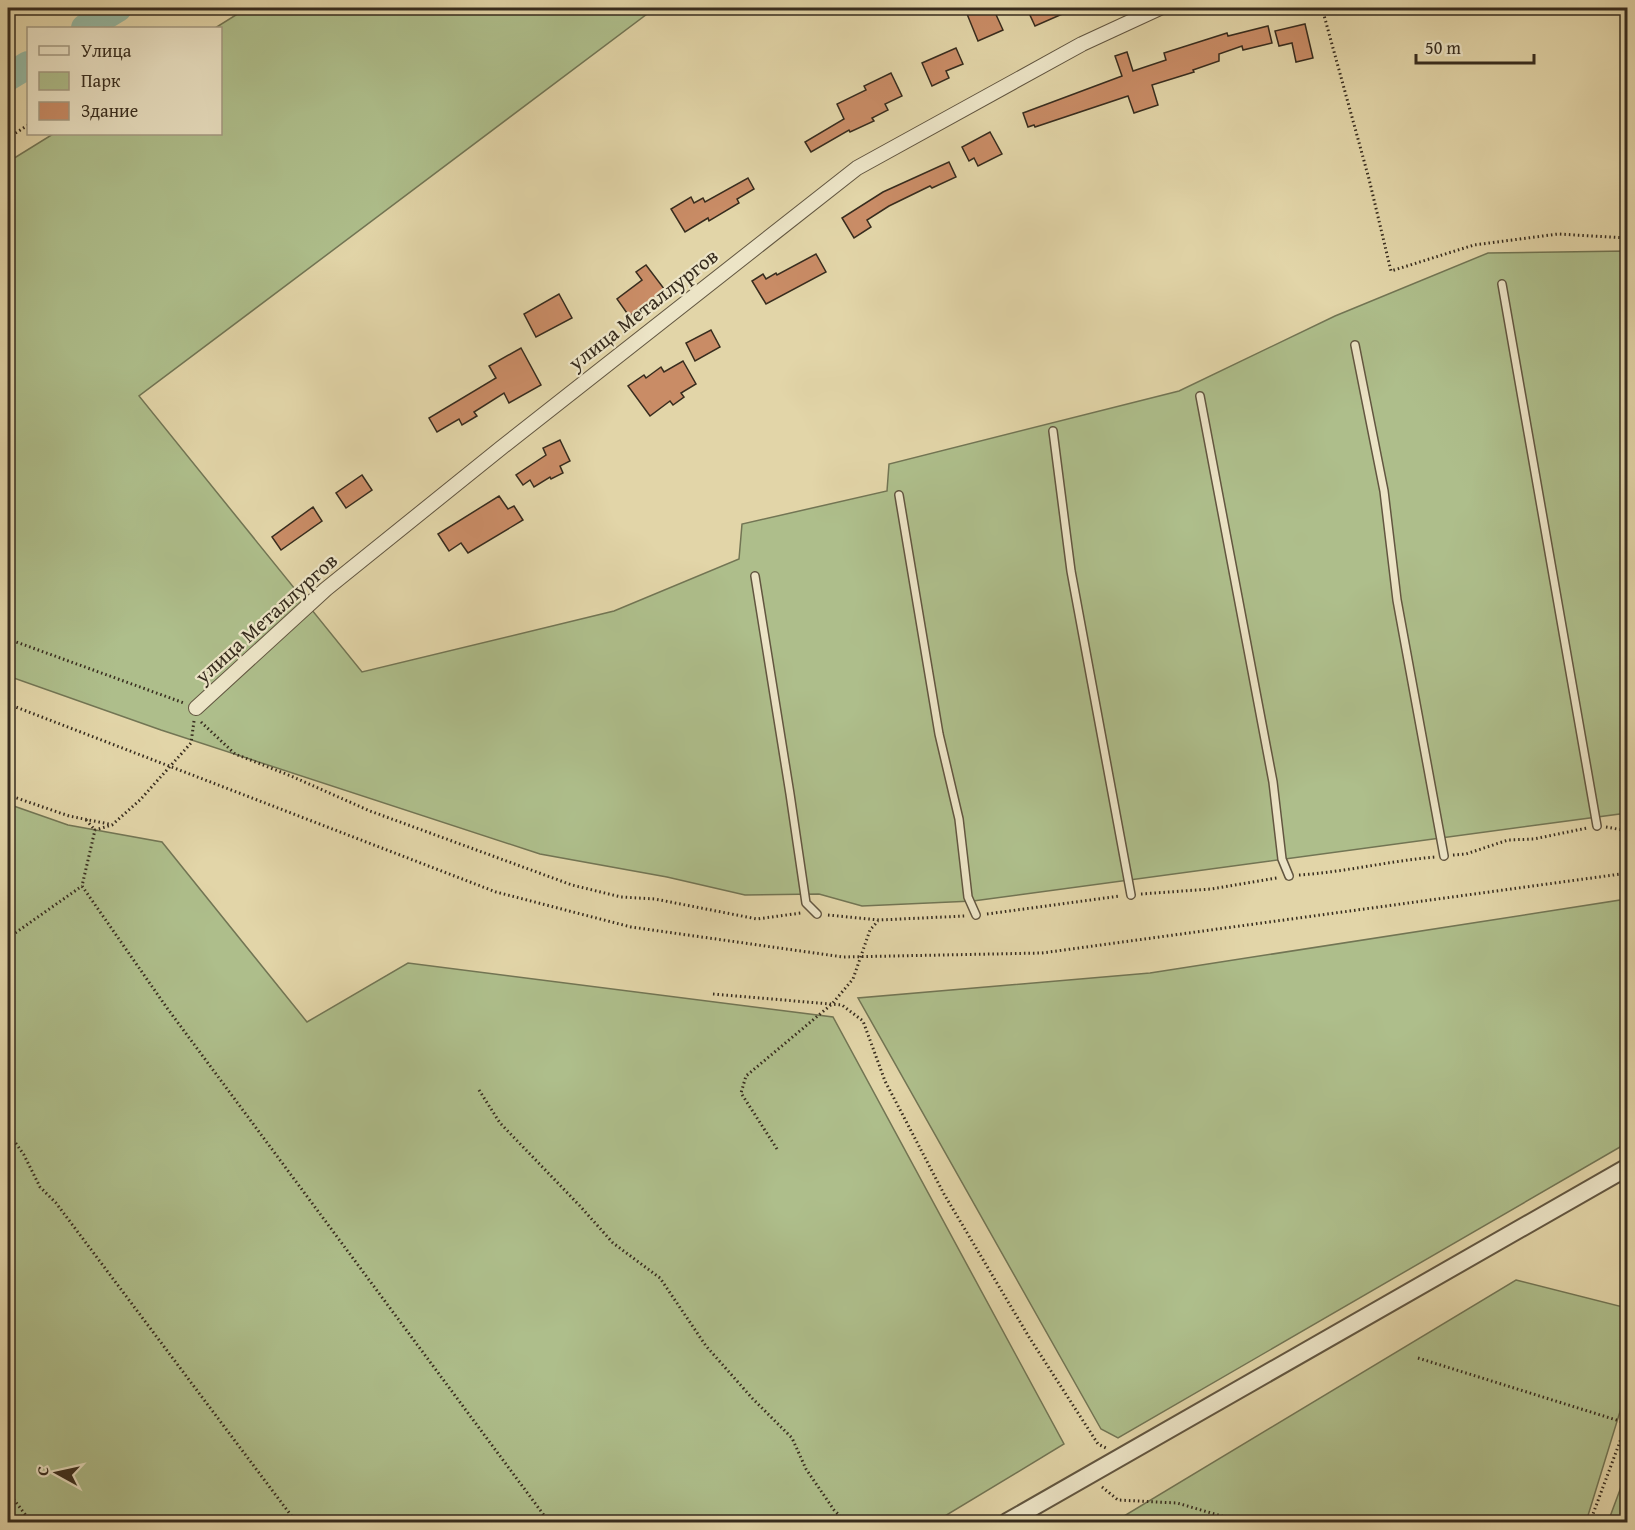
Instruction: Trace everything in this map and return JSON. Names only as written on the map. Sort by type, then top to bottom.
[{"type":"street","name":"улица Металлургов","points":[[196,708],[326,589],[857,168],[1082,44],[1160,8]]},
{"type":"street","points":[[1007,1522],[1628,1167]]},
{"type":"lane","points":[[1502,284],[1597,826]]},
{"type":"lane","points":[[1355,345],[1384,490],[1397,600],[1444,856]]},
{"type":"lane","points":[[1200,396],[1246,649],[1273,782],[1282,859],[1289,876]]},
{"type":"lane","points":[[1053,431],[1071,571],[1131,895]]},
{"type":"lane","points":[[900,495],[939,734],[959,819],[968,897],[976,915]]},
{"type":"lane","points":[[755,576],[806,903],[817,914]]},
{"type":"path","points":[[1322,8],[1360,146],[1391,272],[1474,244],[1558,234],[1628,238]]},
{"type":"path","points":[[8,138],[27,126]]},
{"type":"path","points":[[94,830],[112,825],[140,800],[191,743],[196,708]]},
{"type":"path","points":[[8,795],[69,816],[112,825]]},
{"type":"path","points":[[8,938],[81,886],[94,830],[85,818]]},
{"type":"path","points":[[81,886],[167,1008],[549,1522]]},
{"type":"path","points":[[777,1149],[741,1093],[746,1076],[832,1004],[853,979],[870,930],[879,920]]},
{"type":"path","points":[[713,994],[842,1005],[863,1021],[885,1081],[944,1194],[1023,1326],[1098,1444],[1124,1455]]},
{"type":"path","points":[[479,1090],[500,1123],[613,1243],[660,1278],[706,1346],[752,1398],[792,1438],[806,1469],[834,1510],[846,1522]]},
{"type":"path","points":[[8,1132],[24,1155],[40,1187],[56,1203],[296,1522]]},
{"type":"path","points":[[1418,1358],[1627,1421],[1590,1522]]},
{"type":"path","points":[[1088,1476],[1118,1500],[1178,1503],[1242,1522]]},
{"type":"path","points":[[8,1492],[31,1522]]},
{"type":"green space","points":[[247,8],[655,8],[139,396],[362,672],[614,611],[739,559],[742,524],[887,491],[889,464],[1179,391],[1335,316],[1488,253],[1627,251],[1627,813],[973,901],[862,906],[819,894],[745,895],[667,877],[540,854],[161,730],[8,676],[8,160],[51,135],[222,135],[222,27],[217,27]]},
{"type":"green space","points":[[8,804],[68,825],[162,842],[307,1022],[408,963],[833,1017],[1064,1444],[935,1522],[8,1522]]},
{"type":"green space","points":[[1627,899],[1627,1143],[1118,1438],[1101,1429],[858,998],[1150,973]]},
{"type":"green space","points":[[1516,1280],[1627,1308],[1627,1389],[1586,1522],[1114,1522]]},
{"type":"green space","points":[[1627,1471],[1627,1522],[1608,1522]]},
{"type":"building","points":[[981,8],[993,8],[1003,30],[978,41],[967,14]]},
{"type":"building","points":[[1032,8],[1076,8],[1035,26],[1029,13],[1033,11]]},
{"type":"building","points":[[1305,24],[1313,58],[1296,62],[1292,43],[1279,46],[1275,31]]},
{"type":"building","points":[[1268,26],[1272,43],[1243,50],[1242,46],[1219,54],[1219,61],[1193,70],[1194,72],[1152,85],[1158,105],[1134,113],[1128,96],[1035,127],[1034,125],[1028,127],[1023,113],[1122,76],[1115,56],[1127,52],[1133,71],[1166,60],[1164,53],[1227,33],[1228,36]]},
{"type":"building","points":[[956,48],[963,64],[946,71],[949,78],[932,86],[922,63]]},
{"type":"building","points":[[891,73],[902,96],[885,104],[888,110],[872,118],[874,121],[850,132],[849,130],[811,152],[805,142],[844,119],[837,104],[866,90],[864,86]]},
{"type":"building","points":[[990,132],[1002,154],[978,166],[974,158],[969,161],[962,147]]},
{"type":"building","points":[[949,162],[956,177],[932,188],[930,186],[889,206],[867,220],[871,227],[854,238],[842,218],[883,192]]},
{"type":"building","points":[[748,178],[754,189],[737,199],[739,203],[685,232],[671,209],[691,197],[694,203],[703,198],[705,202]]},
{"type":"building","points":[[816,254],[826,272],[766,304],[752,281],[763,274],[766,279],[776,273],[777,275]]},
{"type":"building","points":[[646,265],[665,290],[629,316],[617,299],[642,280],[636,272]]},
{"type":"building","points":[[559,294],[572,318],[536,337],[524,314]]},
{"type":"building","points":[[711,330],[720,347],[695,361],[686,343]]},
{"type":"building","points":[[521,348],[541,385],[509,403],[504,393],[474,412],[477,416],[462,425],[459,419],[437,432],[429,418],[496,378],[489,366]]},
{"type":"building","points":[[683,361],[696,384],[681,393],[684,397],[673,405],[670,401],[650,416],[628,386],[644,375],[646,378],[661,367],[664,372]]},
{"type":"building","points":[[560,440],[570,461],[560,466],[563,473],[551,479],[550,477],[534,487],[530,480],[523,485],[516,475],[546,455],[543,448]]},
{"type":"building","points":[[362,475],[372,490],[346,508],[336,493]]},
{"type":"building","points":[[499,496],[508,509],[514,506],[523,520],[468,553],[461,543],[449,551],[438,534]]},
{"type":"building","points":[[313,507],[322,521],[281,550],[272,537]]},
{"type":"waterway","points":[[87,27],[118,8]]},
{"type":"waterway","points":[[8,77],[27,66]]}]
